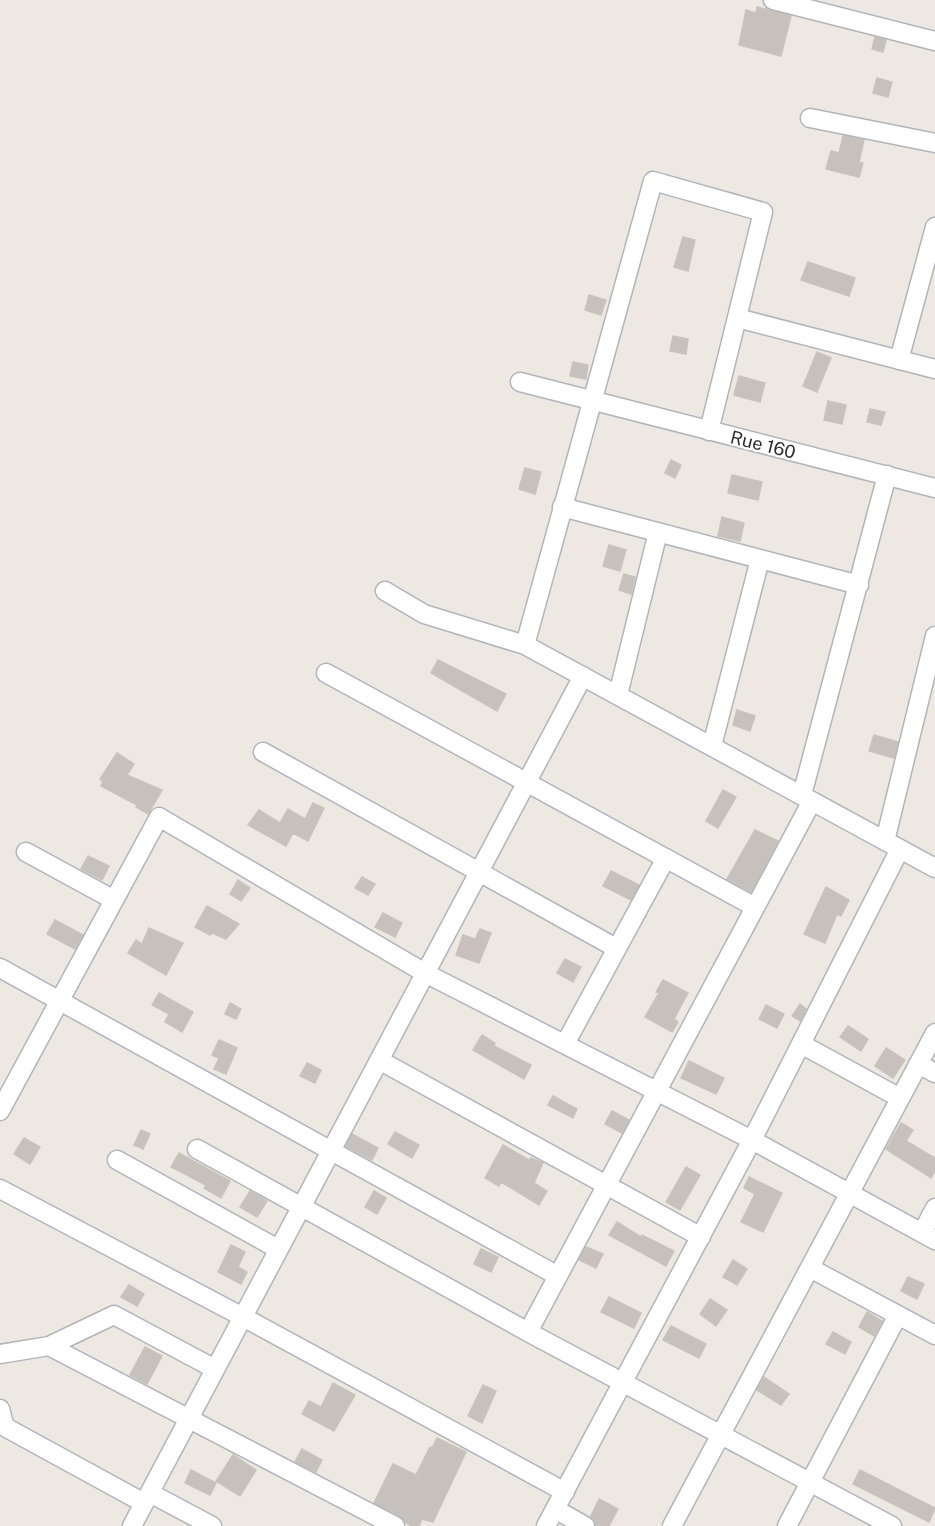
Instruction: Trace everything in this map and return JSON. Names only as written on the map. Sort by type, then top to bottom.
[{"type":"street","points":[[773,0],[935,41]]},
{"type":"street","points":[[810,118],[935,143]]},
{"type":"street","points":[[525,645],[653,181],[763,212],[709,431]]},
{"type":"street","points":[[899,360],[935,227]]},
{"type":"street","points":[[737,318],[935,369]]},
{"type":"street","name":"Rue 160","points":[[520,382],[935,488]]},
{"type":"street","points":[[528,1332],[755,907],[807,798],[887,475]]},
{"type":"street","points":[[562,507],[859,585]]},
{"type":"street","points":[[618,695],[658,532]]},
{"type":"street","points":[[712,746],[760,559]]},
{"type":"street","points":[[385,591],[424,614],[525,645],[935,868]]},
{"type":"street","points":[[546,1526],[701,1237],[801,1044],[893,845],[926,713],[935,636]]},
{"type":"street","points":[[326,672],[755,907]]},
{"type":"street","points":[[132,1526],[583,676]]},
{"type":"street","points":[[263,752],[616,948]]},
{"type":"street","points":[[1,1106],[159,816],[425,973],[752,1140],[928,1237],[935,1208]]},
{"type":"street","points":[[26,852],[114,900]]},
{"type":"street","points":[[565,1044],[666,858]]},
{"type":"street","points":[[0,968],[558,1276]]},
{"type":"street","points":[[672,1526],[935,1032]]},
{"type":"street","points":[[801,1044],[900,1098]]},
{"type":"street","points":[[379,1060],[701,1237]]},
{"type":"street","points":[[918,1064],[935,1072]]},
{"type":"street","points":[[197,1149],[528,1332],[892,1526]]},
{"type":"street","points":[[117,1160],[278,1249]]},
{"type":"street","points":[[0,1189],[243,1317],[564,1492]]},
{"type":"street","points":[[810,1268],[935,1335]]},
{"type":"street","points":[[787,1526],[898,1315]]},
{"type":"street","points":[[0,1354],[49,1346],[114,1316],[215,1368]]},
{"type":"street","points":[[49,1346],[395,1526]]},
{"type":"street","points":[[0,1409],[5,1426],[147,1498],[212,1526]]},
{"type":"street","points":[[555,1509],[585,1526]]},
{"type":"building","points":[[757,7],[791,16],[781,56],[739,45],[746,10],[756,13]]},
{"type":"building","points":[[875,37],[886,40],[883,52],[872,49]]},
{"type":"building","points":[[877,78],[892,82],[888,97],[873,93]]},
{"type":"building","points":[[843,136],[864,140],[859,162],[863,163],[859,177],[826,169],[831,151],[839,153]]},
{"type":"building","points":[[683,237],[695,240],[688,271],[674,267]]},
{"type":"building","points":[[808,262],[855,278],[849,296],[801,280]]},
{"type":"building","points":[[589,295],[606,300],[601,315],[585,310]]},
{"type":"building","points":[[673,336],[688,339],[686,354],[670,351]]},
{"type":"building","points":[[817,352],[831,358],[817,392],[803,386]]},
{"type":"building","points":[[573,362],[588,365],[586,379],[570,376]]},
{"type":"building","points":[[739,376],[765,383],[760,402],[734,395]]},
{"type":"building","points":[[828,401],[846,405],[842,424],[824,420]]},
{"type":"building","points":[[870,409],[885,412],[881,425],[867,422]]},
{"type":"building","points":[[671,460],[681,465],[675,478],[665,473]]},
{"type":"building","points":[[525,468],[541,472],[535,494],[519,489]]},
{"type":"building","points":[[732,475],[762,482],[758,500],[728,493]]},
{"type":"building","points":[[722,517],[744,523],[740,541],[718,536]]},
{"type":"building","points":[[609,545],[626,550],[620,571],[603,566]]},
{"type":"building","points":[[624,574],[635,577],[631,594],[619,590]]},
{"type":"building","points":[[438,660],[506,694],[497,711],[431,673]]},
{"type":"building","points":[[737,710],[755,716],[750,731],[733,725]]},
{"type":"building","points":[[874,735],[898,742],[894,758],[869,751]]},
{"type":"building","points":[[117,753],[134,764],[127,775],[162,790],[148,814],[136,807],[137,805],[101,786],[103,782],[100,779]]},
{"type":"building","points":[[723,790],[736,797],[718,828],[706,821]]},
{"type":"building","points":[[313,803],[324,808],[308,841],[293,833],[286,846],[248,825],[259,810],[280,823],[288,809],[305,819]]},
{"type":"building","points":[[755,830],[778,841],[751,892],[727,879]]},
{"type":"building","points":[[88,856],[109,866],[102,880],[81,869]]},
{"type":"building","points":[[611,871],[639,885],[631,900],[603,886]]},
{"type":"building","points":[[362,877],[375,884],[368,895],[355,888]]},
{"type":"building","points":[[238,880],[250,888],[241,901],[230,894]]},
{"type":"building","points":[[826,887],[849,900],[841,916],[837,914],[825,943],[804,934]]},
{"type":"building","points":[[207,906],[239,924],[226,939],[212,933],[210,935],[195,927]]},
{"type":"building","points":[[383,913],[402,923],[395,937],[375,927]]},
{"type":"building","points":[[55,920],[83,935],[75,949],[47,934]]},
{"type":"building","points":[[149,928],[183,943],[166,975],[128,953],[136,940],[142,944]]},
{"type":"building","points":[[480,929],[491,933],[479,963],[456,955],[463,935],[475,939]]},
{"type":"building","points":[[565,959],[581,967],[573,982],[557,973]]},
{"type":"building","points":[[663,980],[688,993],[674,1019],[678,1022],[672,1032],[645,1017],[659,993],[656,992]]},
{"type":"building","points":[[159,993],[193,1012],[182,1032],[165,1022],[169,1014],[152,1005]]},
{"type":"building","points":[[230,1003],[241,1009],[236,1019],[225,1014]]},
{"type":"building","points":[[800,1004],[806,1009],[800,1021],[792,1016]]},
{"type":"building","points":[[766,1005],[784,1014],[777,1028],[759,1019]]},
{"type":"building","points":[[848,1026],[868,1039],[861,1051],[840,1037]]},
{"type":"building","points":[[482,1035],[495,1043],[494,1046],[531,1065],[524,1079],[473,1050]]},
{"type":"building","points":[[219,1040],[237,1048],[226,1074],[214,1069],[219,1058],[212,1055]]},
{"type":"building","points":[[886,1048],[905,1060],[893,1078],[875,1066]]},
{"type":"building","points":[[689,1061],[724,1078],[716,1094],[681,1078]]},
{"type":"building","points":[[307,1063],[321,1070],[315,1083],[300,1076]]},
{"type":"building","points":[[553,1096],[577,1109],[573,1118],[548,1105]]},
{"type":"building","points":[[612,1111],[629,1120],[622,1133],[605,1124]]},
{"type":"building","points":[[901,1123],[913,1130],[906,1141],[935,1158],[935,1171],[931,1178],[886,1149]]},
{"type":"building","points":[[141,1130],[150,1134],[143,1149],[134,1145]]},
{"type":"building","points":[[395,1132],[419,1145],[412,1158],[388,1144]]},
{"type":"building","points":[[352,1134],[378,1148],[372,1160],[346,1146]]},
{"type":"building","points":[[24,1138],[40,1147],[30,1164],[14,1154]]},
{"type":"building","points":[[503,1145],[529,1160],[531,1158],[543,1163],[534,1183],[547,1191],[539,1205],[501,1182],[499,1186],[485,1178]]},
{"type":"building","points":[[179,1153],[230,1181],[221,1198],[204,1188],[206,1185],[171,1167]]},
{"type":"building","points":[[686,1167],[700,1175],[680,1210],[666,1202]]},
{"type":"building","points":[[749,1177],[782,1193],[763,1232],[741,1222],[755,1194],[744,1188]]},
{"type":"building","points":[[250,1191],[267,1201],[257,1217],[240,1207]]},
{"type":"building","points":[[374,1191],[386,1198],[377,1214],[365,1207]]},
{"type":"building","points":[[617,1222],[641,1237],[642,1235],[674,1251],[666,1266],[609,1235]]},
{"type":"building","points":[[231,1245],[245,1252],[238,1267],[247,1272],[241,1284],[218,1272]]},
{"type":"building","points":[[586,1247],[603,1254],[596,1268],[579,1260]]},
{"type":"building","points":[[481,1249],[498,1257],[491,1272],[474,1264]]},
{"type":"building","points":[[733,1260],[747,1269],[737,1285],[723,1277]]},
{"type":"building","points":[[908,1277],[924,1284],[917,1299],[901,1291]]},
{"type":"building","points":[[129,1285],[144,1294],[137,1306],[121,1297]]},
{"type":"building","points":[[609,1297],[641,1313],[634,1328],[601,1312]]},
{"type":"building","points":[[710,1299],[727,1310],[716,1326],[700,1314]]},
{"type":"building","points":[[867,1312],[882,1321],[874,1336],[859,1327]]},
{"type":"building","points":[[671,1326],[706,1344],[699,1358],[663,1340]]},
{"type":"building","points":[[833,1332],[851,1342],[845,1354],[826,1344]]},
{"type":"building","points":[[145,1347],[162,1356],[147,1384],[130,1375]]},
{"type":"building","points":[[764,1377],[789,1394],[781,1405],[757,1390]]},
{"type":"building","points":[[333,1383],[355,1395],[334,1431],[302,1414],[309,1401],[321,1407]]},
{"type":"building","points":[[483,1385],[496,1391],[482,1423],[468,1416]]},
{"type":"building","points":[[437,1438],[466,1452],[433,1522],[422,1519],[419,1526],[412,1526],[400,1516],[374,1503],[393,1464],[416,1475]]},
{"type":"building","points":[[302,1449],[322,1460],[316,1472],[295,1462]]},
{"type":"building","points":[[233,1455],[256,1470],[240,1496],[216,1481]]},
{"type":"building","points":[[191,1470],[216,1483],[210,1495],[185,1483]]},
{"type":"building","points":[[860,1470],[935,1508],[929,1522],[853,1484]]},
{"type":"building","points":[[599,1499],[618,1509],[609,1526],[596,1525],[591,1516]]}]
